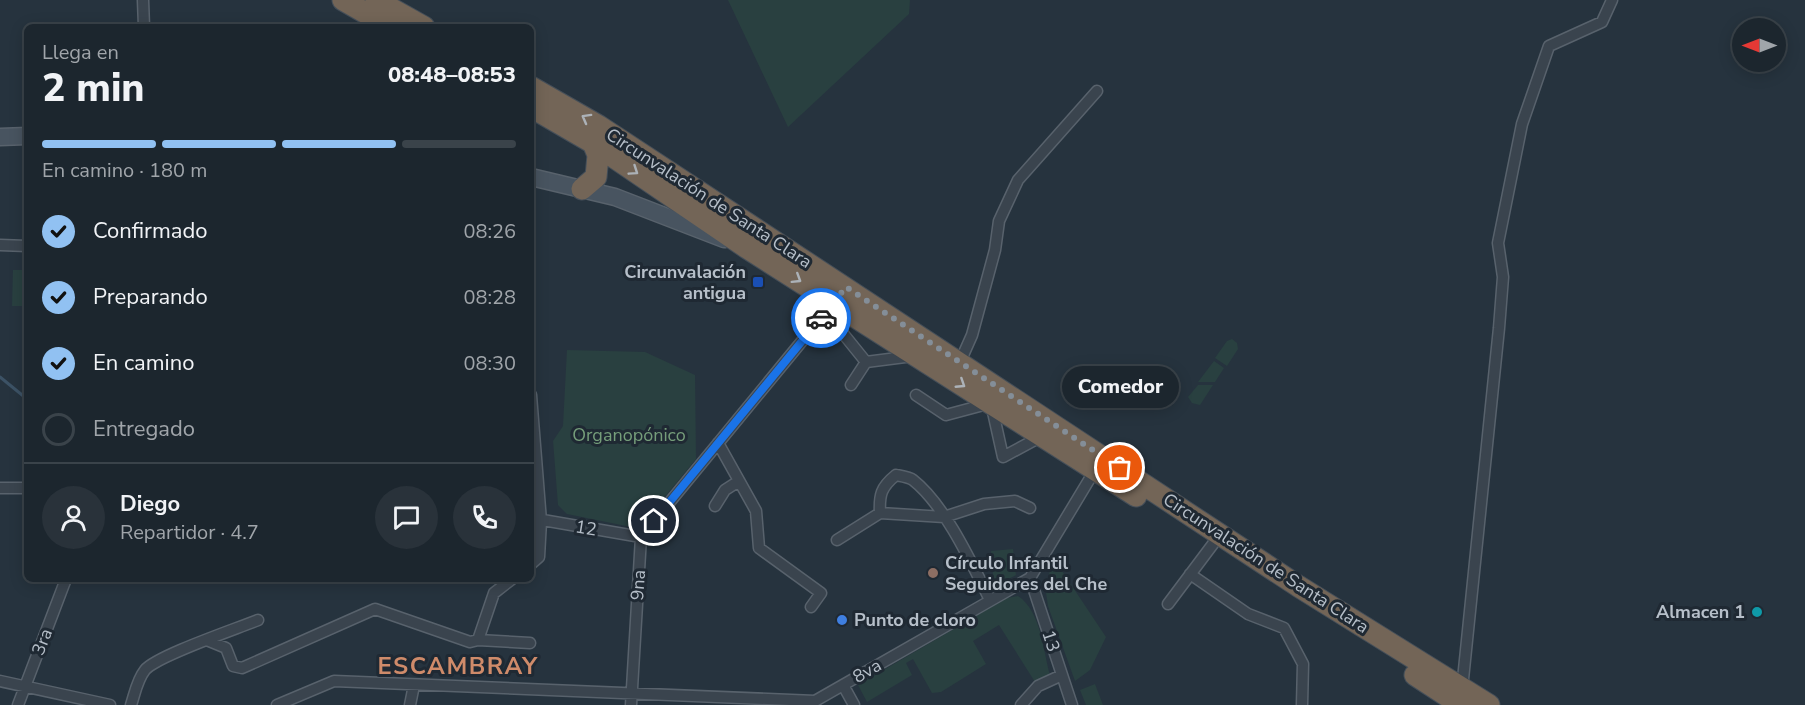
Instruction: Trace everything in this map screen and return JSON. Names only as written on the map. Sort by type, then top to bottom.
[{"type":"highway","points":[[343,0],[385,24]]},
{"type":"highway","points":[[376,0],[419,24]]},
{"type":"highway","name":"Circunvalación de Santa Clara","points":[[534,89],[599,126],[840,295],[916,356],[1213,544],[1269,574]]},
{"type":"highway","name":"Circunvalación de Santa Clara","points":[[534,109],[593,142],[747,248],[840,295],[960,362],[1269,574],[1461,699],[1489,705]]},
{"type":"highway","points":[[582,189],[596,177],[598,155],[593,142]]},
{"type":"street","points":[[143,0],[144,24]]},
{"type":"street","points":[[1461,699],[1499,328],[1503,277],[1498,243],[1522,124],[1549,46],[1602,22],[1612,0]]},
{"type":"street","points":[[960,362],[972,335],[995,250],[999,221],[1018,180],[1097,91]]},
{"type":"street","points":[[0,137],[24,136]]},
{"type":"street","points":[[534,178],[615,197],[747,248]]},
{"type":"street","points":[[0,245],[24,246]]},
{"type":"street","points":[[840,295],[841,330],[866,362]]},
{"type":"street","points":[[641,537],[840,295]]},
{"type":"street","points":[[866,362],[916,356]]},
{"type":"street","points":[[851,385],[866,362]]},
{"type":"street","points":[[916,394],[946,415],[991,403],[1003,457],[1042,436]]},
{"type":"street","points":[[718,443],[756,511],[759,548],[821,593],[811,608]]},
{"type":"street","points":[[534,469],[539,557],[534,561]]},
{"type":"street","points":[[1030,578],[1095,470]]},
{"type":"street","points":[[880,513],[879,496],[884,485],[896,475],[912,479],[944,517],[967,553],[990,600]]},
{"type":"street","points":[[715,506],[725,490],[739,480]]},
{"type":"street","points":[[0,488],[24,488]]},
{"type":"street","points":[[837,540],[880,513],[944,517],[984,504],[1015,501],[1030,508]]},
{"type":"street","name":"12","points":[[536,519],[641,537]]},
{"type":"street","name":"9na","points":[[632,705],[641,537]]},
{"type":"street","points":[[1168,604],[1213,544]]},
{"type":"street","points":[[1190,574],[1248,614],[1284,628],[1303,664],[1302,705]]},
{"type":"street","name":"8va","points":[[277,705],[334,681],[815,703],[1030,578]]},
{"type":"street","name":"13","points":[[1030,578],[1072,705]]},
{"type":"street","name":"3ra","points":[[18,705],[65,582]]},
{"type":"street","points":[[478,640],[494,593],[508,582]]},
{"type":"street","points":[[227,633],[226,648],[233,666],[242,668],[375,609],[470,642],[478,640],[530,643]]},
{"type":"street","points":[[131,705],[138,681],[146,668],[163,657],[258,620]]},
{"type":"street","points":[[209,641],[226,648]]},
{"type":"street","points":[[1021,705],[1038,686],[1062,675]]},
{"type":"street","points":[[0,681],[110,705]]},
{"type":"street","points":[[410,705],[414,685]]},
{"type":"street","points":[[843,685],[855,705]]},
{"type":"green space","points":[[728,0],[910,0],[909,14],[788,127]]},
{"type":"green space","points":[[13,270],[24,270],[24,306],[12,306]]},
{"type":"green space","points":[[1232,339],[1237,343],[1238,349],[1227,366],[1215,358],[1227,341]]},
{"type":"green space","name":"Organopónico","points":[[567,350],[645,352],[695,375],[696,459],[648,517],[631,527],[567,514],[558,505],[553,441],[563,426]]},
{"type":"green space","points":[[1214,361],[1224,368],[1215,382],[1198,382]]},
{"type":"green space","points":[[1198,385],[1213,385],[1200,405],[1192,403],[1188,397]]},
{"type":"green space","points":[[1013,549],[1016,575],[994,587],[991,551]]},
{"type":"green space","points":[[1054,559],[1106,637],[1090,670],[1075,681],[1048,606],[1045,586]]},
{"type":"green space","points":[[1018,596],[1032,611],[1043,643],[1050,675],[1035,682],[999,625],[973,641],[986,664],[941,692],[932,693],[913,659],[906,663],[912,675],[867,702],[858,685],[1007,598]]},
{"type":"green space","points":[[1095,684],[1103,705],[1086,705],[1080,690]]},
{"type":"waterway","points":[[0,377],[24,397]]},
{"type":"way so far","points":[[821,318],[846,287],[1120,468]]},
{"type":"place","name":"Circunvalación antigua","points":[[758,282]]},
{"type":"place","name":"Comedor","points":[[1120,468]]},
{"type":"place","name":"Círculo Infantil Seguidores del Che","points":[[933,573]]},
{"type":"place","name":"Almacen 1","points":[[1757,612]]},
{"type":"place","name":"Punto de cloro","points":[[842,620]]},
{"type":"district","name":"ESCAMBRAY","points":[[458,666]]},
{"type":"route","points":[[654,521],[821,318]]}]
